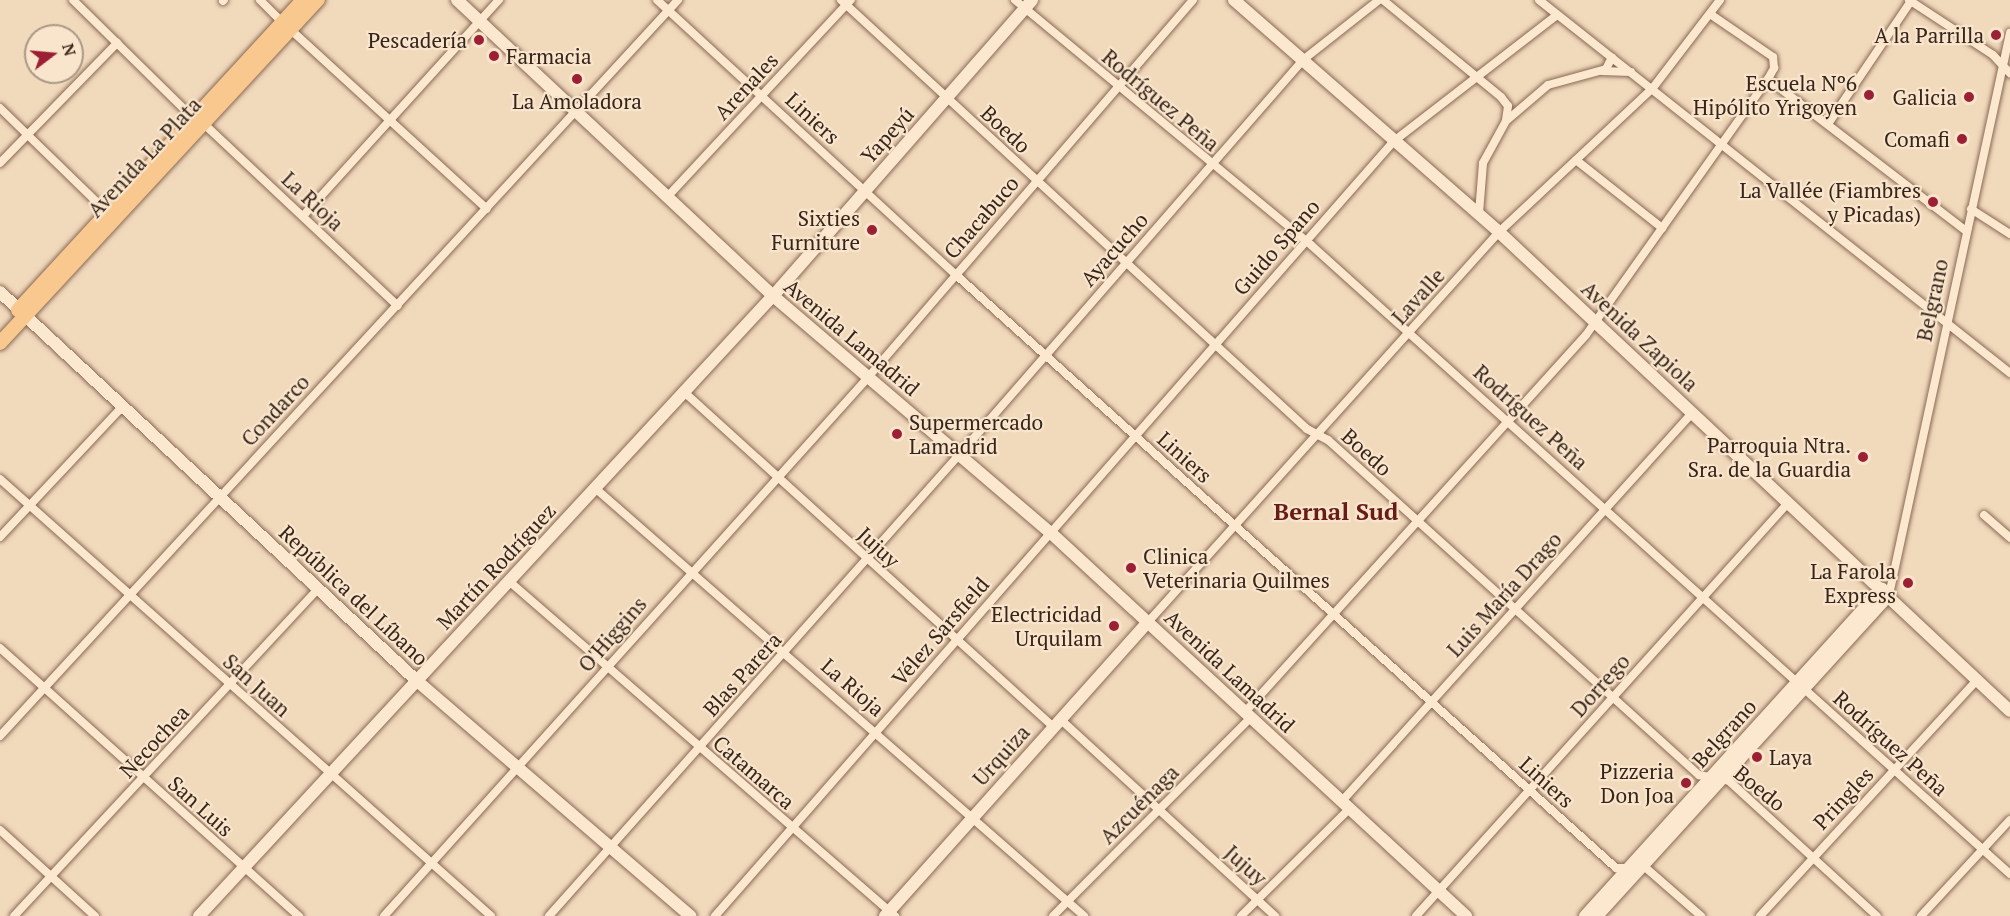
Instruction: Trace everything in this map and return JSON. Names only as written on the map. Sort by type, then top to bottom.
[{"type":"main road","name":"Avenida La Plata","points":[[286,26],[303,0]]},
{"type":"main road","name":"Avenida La Plata","points":[[0,330],[22,312],[286,26],[318,0]]},
{"type":"main road","name":"Avenida La Plata","points":[[0,343],[22,312],[107,212],[199,121]]},
{"type":"street","name":"La Rioja","points":[[73,0],[398,306]]},
{"type":"street","points":[[260,0],[487,209]]},
{"type":"street","name":"Avenida Lamadrid","points":[[457,0],[578,109],[772,295],[1051,533],[1466,916]]},
{"type":"street","points":[[303,216],[499,0]]},
{"type":"street","name":"Liniers","points":[[657,0],[955,274],[1333,616],[1616,868],[1626,871]]},
{"type":"street","name":"Condarco","points":[[0,736],[678,0]]},
{"type":"street","name":"Chacabuco","points":[[868,377],[1193,0]]},
{"type":"street","name":"Avenida Zapiola","points":[[1234,0],[1299,64],[1479,213],[1885,591],[2010,711]]},
{"type":"street","points":[[1381,0],[1505,100],[1506,121]]},
{"type":"street","name":"Ayacucho","points":[[959,455],[1299,64],[1381,0]]},
{"type":"street","points":[[1539,0],[1721,143],[1947,326],[2010,373]]},
{"type":"street","name":"Lavalle","points":[[1148,622],[1499,232],[1653,89],[1720,0]]},
{"type":"street","points":[[1828,124],[1910,1],[2002,65],[2010,73]]},
{"type":"street","name":"Arenales","points":[[668,196],[846,2]]},
{"type":"street","name":"Boedo","points":[[846,2],[1125,263],[1418,522],[1699,776],[1717,777],[1813,858],[1877,916]]},
{"type":"street","name":"Rodríguez Peña","points":[[1024,3],[1118,88],[1306,241],[1410,332],[2010,874]]},
{"type":"street","name":"Yapeyú","points":[[772,295],[947,98],[1024,3]]},
{"type":"street","name":"Azcuénaga","points":[[1053,916],[1248,715],[1333,616],[1596,321],[1768,79],[1774,62],[1770,54],[1710,14]]},
{"type":"street","name":"Guido Spano","points":[[1051,533],[1394,141],[1557,15]]},
{"type":"street","name":"Belgrano","points":[[1597,916],[1641,868],[1717,777],[1885,591],[1892,576],[2010,33]]},
{"type":"street","points":[[0,163],[117,43]]},
{"type":"street","points":[[1479,213],[1483,163],[1506,121],[1554,82],[1601,71],[1609,67],[1612,57]]},
{"type":"street","points":[[1601,71],[1631,72]]},
{"type":"street","points":[[1768,79],[1966,231]]},
{"type":"street","points":[[0,108],[107,212]]},
{"type":"street","points":[[1576,160],[1662,228]]},
{"type":"street","points":[[1971,209],[2010,234]]},
{"type":"street","name":"República del Líbano","points":[[0,292],[416,680],[690,916]]},
{"type":"street","name":"Martín Rodríguez","points":[[199,916],[416,680],[510,582],[772,295]]},
{"type":"street","name":"O'Higgins","points":[[384,916],[608,667],[691,571],[868,377]]},
{"type":"street","name":"Jujuy","points":[[683,391],[956,640],[1158,810],[1275,916]]},
{"type":"street","points":[[0,537],[123,406]]},
{"type":"street","name":"Luis María Drago","points":[[1241,916],[1346,804],[1431,703],[1693,412]]},
{"type":"street","name":"Blas Parera","points":[[549,916],[612,848],[959,455]]},
{"type":"street","name":"San Juan","points":[[0,479],[491,916]]},
{"type":"street","name":"La Rioja","points":[[595,488],[973,815],[1084,916]]},
{"type":"street","name":"Dorrego","points":[[1416,916],[1788,503]]},
{"type":"street","points":[[1984,516],[2010,538]]},
{"type":"street","name":"Vélez Sarsfield","points":[[715,916],[1051,533]]},
{"type":"street","name":"Catamarca","points":[[510,582],[890,914]]},
{"type":"street","name":"Necochea","points":[[14,916],[318,590]]},
{"type":"street","name":"Urquiza","points":[[890,914],[973,815],[1148,622]]},
{"type":"street","name":"San Luis","points":[[0,648],[299,916]]},
{"type":"street","name":"Pringles","points":[[1760,916],[1978,679]]},
{"type":"street","name":"Belgrano","points":[[1585,916],[1717,777]]},
{"type":"street","points":[[1921,916],[2010,819]]},
{"type":"street","points":[[0,830],[95,916]]},
{"type":"street","points":[[1626,871],[1641,868],[1701,916]]},
{"type":"place","name":"A la Parrilla","points":[[1996,35]]},
{"type":"place","name":"Pescadería","points":[[479,40]]},
{"type":"place","name":"Farmacia","points":[[494,56]]},
{"type":"place","name":"La Amoladora","points":[[577,79]]},
{"type":"place","name":"Escuela Nº6 Hipólito Yrigoyen","points":[[1869,95]]},
{"type":"place","name":"Galicia","points":[[1969,97]]},
{"type":"place","name":"Comafi","points":[[1962,139]]},
{"type":"place","name":"La Vallée (Fiambres y Picadas)","points":[[1933,202]]},
{"type":"place","name":"Sixties Furniture","points":[[872,230]]},
{"type":"place","name":"Supermercado Lamadrid","points":[[897,434]]},
{"type":"place","name":"Parroquia Ntra. Sra. de la Guardia","points":[[1863,457]]},
{"type":"place","name":"Clinica Veterinaria Quilmes","points":[[1131,568]]},
{"type":"place","name":"La Farola Express","points":[[1908,583]]},
{"type":"place","name":"Electricidad Urquilam","points":[[1114,626]]},
{"type":"place","name":"Laya","points":[[1757,757]]},
{"type":"place","name":"Pizzeria Don Joa","points":[[1686,783]]},
{"type":"district","name":"Bernal Sud","points":[[1336,512]]}]
